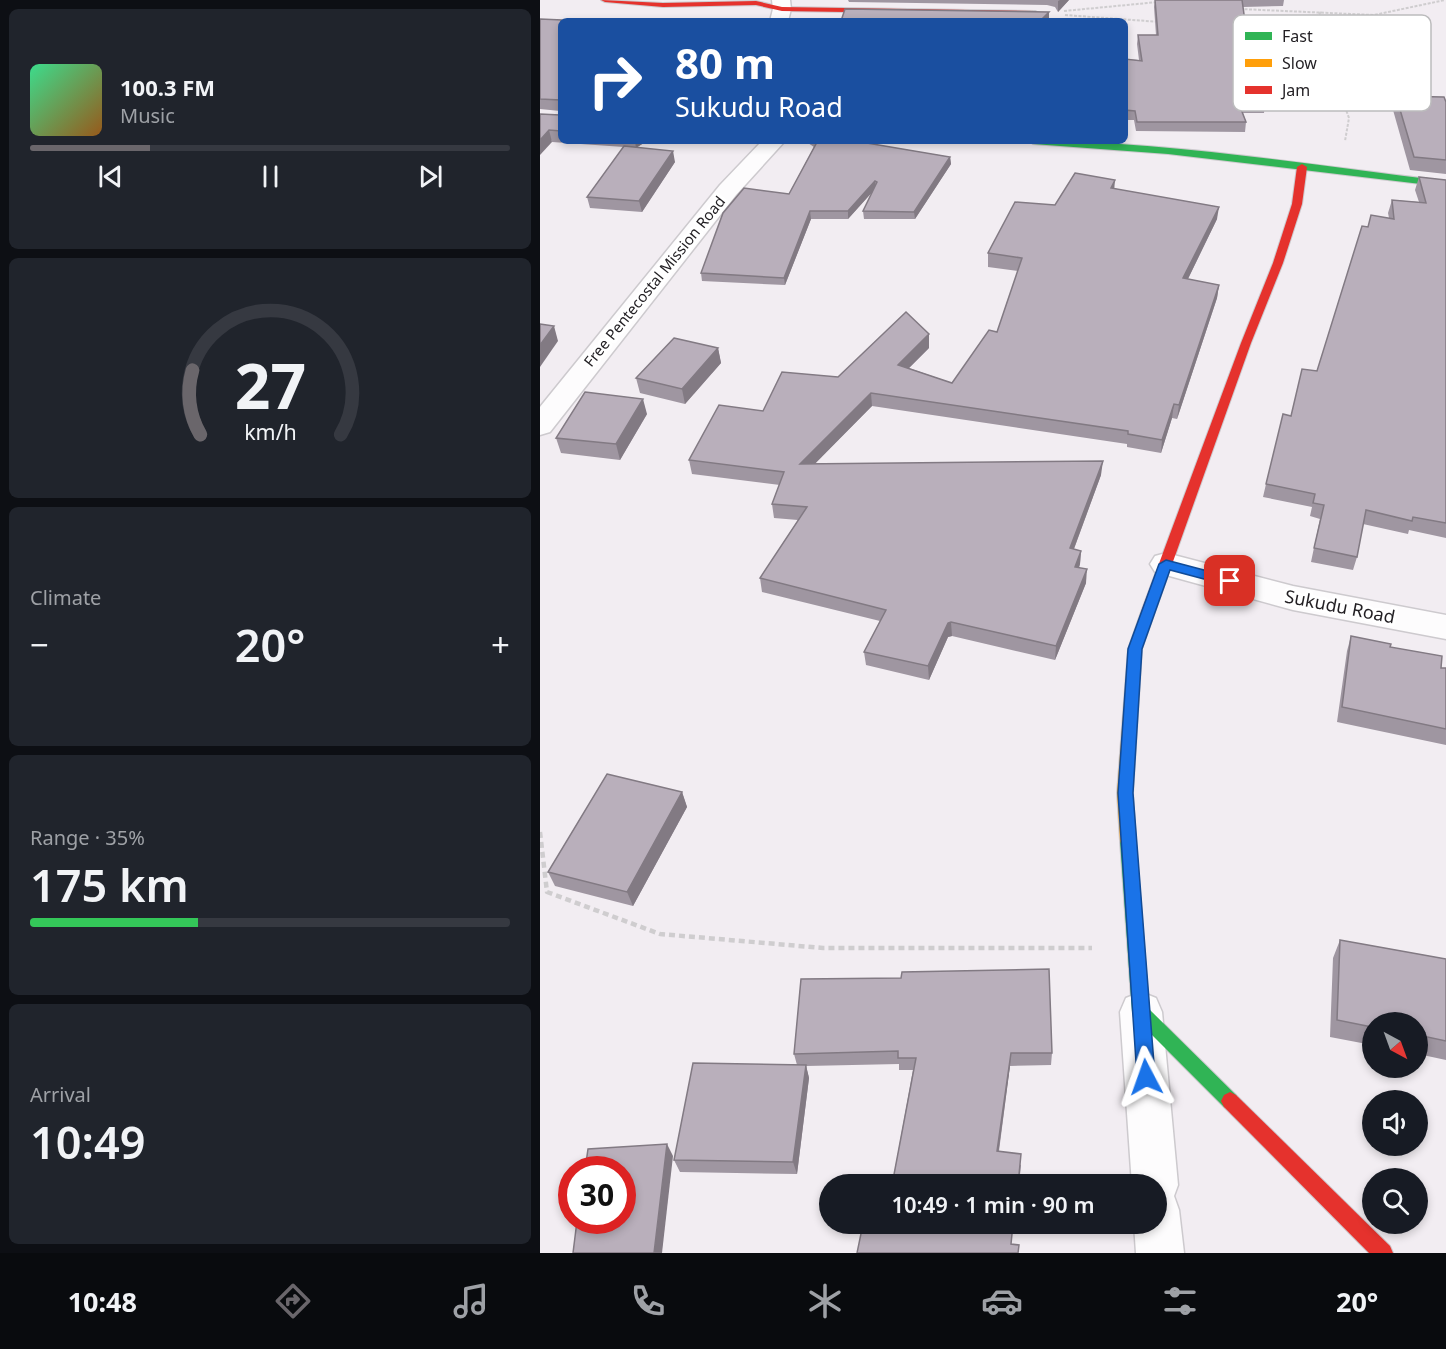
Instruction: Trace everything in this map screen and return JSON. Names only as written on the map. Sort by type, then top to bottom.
[{"type":"street","points":[[606,0],[663,5],[756,3],[781,10],[951,10],[1047,13]]},
{"type":"street","name":"Free Pentecostal Mission Road","points":[[540,426],[720,199],[771,144]]},
{"type":"street","points":[[1073,144],[1167,151],[1446,184]]},
{"type":"street","points":[[1154,1174],[1125,793],[1135,649],[1246,343],[1278,263],[1297,204],[1302,167]]},
{"type":"street","name":"Sukudu Road","points":[[1166,564],[1293,598],[1446,627]]},
{"type":"street","points":[[1141,1012],[1383,1253]]},
{"type":"street","points":[[1158,1234],[1160,1253]]},
{"type":"path","points":[[1232,8],[1374,15],[1445,0]]},
{"type":"path","points":[[1047,13],[1158,2]]},
{"type":"path","points":[[1319,15],[1322,12]]},
{"type":"path","points":[[1047,13],[1110,18]]},
{"type":"path","points":[[1128,19],[1161,22]]},
{"type":"path","points":[[1302,167],[1345,143],[1349,118],[1346,111]]},
{"type":"path","points":[[540,832],[547,892],[660,934],[823,948],[1137,949]]},
{"type":"building","points":[[1155,0],[1242,0],[1244,15],[1233,15],[1233,111],[1242,111],[1246,122],[1137,122],[1135,111],[1128,110],[1128,59],[1142,61],[1138,35],[1158,35]]},
{"type":"building","points":[[845,9],[1049,12],[1043,18],[842,18]]},
{"type":"building","points":[[540,19],[558,20],[558,100],[540,99]]},
{"type":"building","points":[[1431,97],[1444,97],[1446,102],[1446,160],[1414,157],[1400,111],[1431,111]]},
{"type":"building","points":[[540,114],[558,115],[558,131],[549,130],[540,140]]},
{"type":"building","points":[[816,144],[873,144],[950,157],[914,212],[863,211],[877,182],[875,181],[848,211],[810,211],[784,278],[701,273],[723,213],[744,188],[789,194]]},
{"type":"building","points":[[624,146],[673,151],[639,201],[587,197]]},
{"type":"building","points":[[1075,173],[1115,180],[1111,188],[1219,207],[1183,278],[1219,285],[1179,405],[1174,404],[1162,440],[1128,434],[1128,431],[871,393],[800,464],[1103,461],[1070,548],[1081,551],[1075,567],[1087,569],[1056,646],[951,622],[948,623],[928,666],[864,652],[886,610],[760,578],[807,507],[772,504],[784,472],[689,460],[719,405],[763,411],[782,372],[838,377],[906,312],[929,334],[898,365],[952,383],[989,330],[997,332],[1022,258],[988,253],[1015,202],[1055,205]]},
{"type":"building","points":[[1419,177],[1446,180],[1446,523],[1413,517],[1412,521],[1366,510],[1357,557],[1314,548],[1324,505],[1313,503],[1315,494],[1266,484],[1283,414],[1291,416],[1302,369],[1317,371],[1362,226],[1368,227],[1371,215],[1394,219],[1392,200],[1426,203]]},
{"type":"building","points":[[540,324],[554,326],[540,345]]},
{"type":"building","points":[[674,338],[718,348],[682,389],[636,378]]},
{"type":"building","points":[[585,392],[643,399],[616,444],[556,438]]},
{"type":"building","points":[[1351,636],[1391,644],[1390,647],[1442,656],[1441,668],[1446,668],[1446,729],[1342,707]]},
{"type":"building","points":[[607,774],[682,792],[627,892],[548,872]]},
{"type":"building","points":[[1340,940],[1446,959],[1446,1041],[1428,1037],[1428,1012],[1362,1012],[1362,1025],[1337,1020]]},
{"type":"building","points":[[1049,969],[1052,1053],[1011,1053],[997,1151],[1021,1154],[1019,1174],[894,1174],[916,1058],[898,1058],[898,1051],[794,1054],[801,979],[901,978],[902,972]]},
{"type":"building","points":[[693,1063],[806,1065],[793,1162],[674,1160]]},
{"type":"building","points":[[667,1144],[654,1253],[573,1253],[575,1234],[636,1234],[636,1156],[587,1156],[588,1149]]},
{"type":"building","points":[[861,1234],[1012,1234],[1011,1244],[1019,1245],[1018,1253],[857,1253]]},
{"type":"traffic: fast","points":[[1074,144],[1168,151],[1446,184]]},
{"type":"traffic: fast","points":[[1128,841],[1141,1012],[1230,1101]]},
{"type":"traffic: slow","points":[[1128,841],[1125,793],[1135,649],[1148,612]]},
{"type":"traffic: jam","points":[[605,0],[663,5],[756,3],[782,9],[1035,13]]},
{"type":"traffic: jam","points":[[1148,612],[1246,343],[1278,263],[1297,204],[1302,167]]},
{"type":"traffic: jam","points":[[1230,1101],[1383,1253]]},
{"type":"route","points":[[1146,1077],[1125,793],[1135,649],[1166,564],[1230,581]]}]
